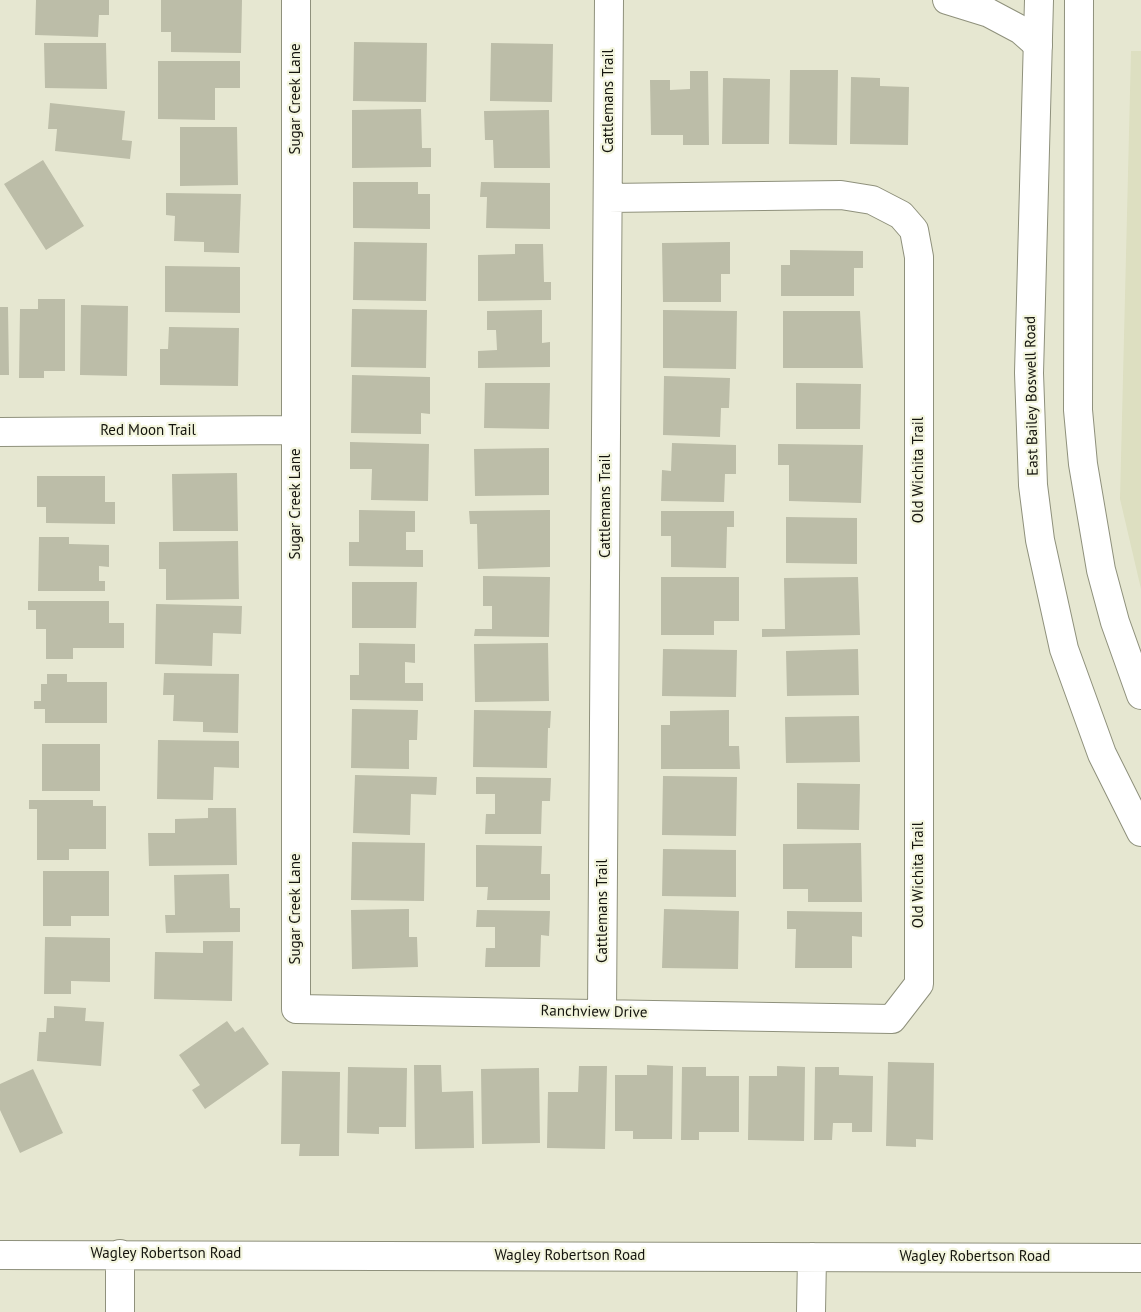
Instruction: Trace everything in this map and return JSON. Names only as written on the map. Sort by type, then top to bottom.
[{"type":"street","name":"Sugar Creek Lane","points":[[296,0],[296,1008]]},
{"type":"street","name":"Cattlemans Trail","points":[[602,1012],[609,0]]},
{"type":"street","points":[[947,0],[990,12],[1021,30],[1038,45]]},
{"type":"street","name":"East Bailey Boswell Road","points":[[1039,0],[1029,383],[1033,485],[1040,540],[1064,649],[1102,754],[1141,832]]},
{"type":"street","points":[[1079,0],[1078,410],[1086,482],[1101,570],[1115,622],[1141,695]]},
{"type":"street","name":"Old Wichita Trail","points":[[608,198],[841,195],[872,200],[900,215],[914,230],[919,257],[919,984],[892,1019]]},
{"type":"street","name":"Red Moon Trail","points":[[0,432],[296,430]]},
{"type":"street","name":"Ranchview Drive","points":[[296,1008],[602,1012],[892,1019]]},
{"type":"street","points":[[120,1254],[120,1312]]},
{"type":"street","name":"Wagley Robertson Road","points":[[0,1255],[1141,1258]]},
{"type":"street","points":[[810,1312],[812,1257]]},
{"type":"shaded area","points":[[1131,51],[1141,51],[1141,589],[1120,499]]},
{"type":"building","points":[[36,0],[109,0],[109,15],[99,15],[98,37],[35,35]]},
{"type":"building","points":[[161,0],[242,0],[241,53],[171,52],[171,32],[161,32]]},
{"type":"building","points":[[354,42],[427,43],[426,102],[353,101]]},
{"type":"building","points":[[44,43],[106,43],[107,89],[45,88]]},
{"type":"building","points":[[491,43],[553,44],[552,102],[490,101]]},
{"type":"building","points":[[158,61],[240,61],[240,88],[215,88],[215,120],[158,119]]},
{"type":"building","points":[[790,70],[838,70],[837,145],[789,144]]},
{"type":"building","points":[[690,71],[708,71],[709,145],[683,145],[683,135],[651,135],[650,80],[670,80],[670,90],[690,89]]},
{"type":"building","points":[[851,77],[880,78],[880,86],[909,87],[908,145],[850,144]]},
{"type":"building","points":[[723,78],[770,79],[769,144],[722,144]]},
{"type":"building","points":[[50,103],[125,111],[122,140],[132,141],[130,159],[55,151],[57,129],[48,129]]},
{"type":"building","points":[[421,109],[422,148],[431,148],[431,167],[352,168],[352,110]]},
{"type":"building","points":[[549,110],[550,168],[494,168],[493,140],[485,140],[484,111]]},
{"type":"building","points":[[180,127],[237,127],[238,185],[180,186]]},
{"type":"building","points":[[43,160],[84,226],[46,250],[4,184]]},
{"type":"building","points":[[353,182],[418,182],[418,194],[430,194],[430,229],[353,228]]},
{"type":"building","points":[[481,182],[550,183],[550,229],[486,228],[487,197],[480,197]]},
{"type":"building","points":[[166,193],[241,194],[239,253],[204,252],[204,242],[174,241],[175,216],[166,215]]},
{"type":"building","points":[[354,242],[427,243],[426,301],[353,300]]},
{"type":"building","points":[[730,242],[730,274],[721,274],[721,302],[663,302],[662,243]]},
{"type":"building","points":[[515,244],[543,244],[544,282],[551,282],[551,300],[478,301],[478,255],[515,254]]},
{"type":"building","points":[[790,250],[863,251],[863,268],[854,268],[854,296],[781,296],[781,265],[790,265]]},
{"type":"building","points":[[165,266],[240,267],[240,313],[165,312]]},
{"type":"building","points":[[38,299],[65,299],[65,371],[44,371],[44,378],[19,378],[20,309],[38,309]]},
{"type":"building","points":[[81,305],[128,306],[127,376],[80,375]]},
{"type":"building","points":[[0,307],[8,307],[9,375],[0,375]]},
{"type":"building","points":[[352,309],[427,310],[426,368],[351,367]]},
{"type":"building","points":[[542,310],[542,343],[550,342],[550,367],[478,368],[478,351],[497,350],[496,330],[487,330],[487,311]]},
{"type":"building","points":[[663,310],[737,311],[736,369],[663,368]]},
{"type":"building","points":[[783,311],[860,311],[863,368],[783,368]]},
{"type":"building","points":[[169,327],[239,328],[238,386],[160,385],[160,349],[168,349]]},
{"type":"building","points":[[352,375],[430,377],[430,414],[421,413],[421,434],[351,433]]},
{"type":"building","points":[[664,376],[730,378],[729,408],[721,408],[720,437],[663,435]]},
{"type":"building","points":[[485,383],[550,383],[549,429],[484,428]]},
{"type":"building","points":[[796,383],[861,384],[860,429],[796,429]]},
{"type":"building","points":[[350,442],[429,444],[428,501],[371,500],[372,469],[350,469]]},
{"type":"building","points":[[672,443],[736,445],[736,474],[725,474],[724,502],[661,501],[662,470],[671,471]]},
{"type":"building","points":[[778,444],[863,445],[861,503],[789,501],[789,465],[778,465]]},
{"type":"building","points":[[549,448],[549,495],[475,496],[474,449]]},
{"type":"building","points":[[237,473],[238,531],[173,531],[172,474]]},
{"type":"building","points":[[37,476],[105,476],[105,502],[115,502],[115,524],[46,523],[46,507],[37,507]]},
{"type":"building","points":[[359,510],[415,511],[415,532],[406,532],[406,550],[423,550],[423,567],[349,566],[349,542],[359,542]]},
{"type":"building","points":[[550,510],[550,567],[478,569],[477,524],[470,524],[469,511]]},
{"type":"building","points":[[661,511],[734,511],[734,527],[727,527],[726,568],[671,567],[671,536],[661,536]]},
{"type":"building","points":[[786,517],[857,518],[857,564],[786,563]]},
{"type":"building","points":[[39,537],[69,537],[69,544],[109,545],[109,567],[99,566],[99,581],[105,581],[105,591],[38,591]]},
{"type":"building","points":[[238,541],[239,599],[166,600],[166,569],[159,569],[159,542]]},
{"type":"building","points":[[483,576],[550,577],[549,637],[474,636],[475,629],[492,629],[492,606],[483,606]]},
{"type":"building","points":[[661,577],[739,577],[739,621],[714,621],[714,635],[661,635]]},
{"type":"building","points":[[858,577],[860,635],[762,637],[762,629],[785,629],[784,578]]},
{"type":"building","points":[[352,582],[417,582],[416,628],[352,628]]},
{"type":"building","points":[[28,601],[109,601],[109,623],[124,623],[124,648],[73,648],[73,659],[46,659],[46,629],[36,629],[36,610],[28,610]]},
{"type":"building","points":[[156,604],[242,606],[241,634],[213,633],[212,666],[155,664]]},
{"type":"building","points":[[359,643],[415,644],[415,663],[405,662],[405,683],[423,683],[423,701],[350,700],[350,675],[359,675]]},
{"type":"building","points":[[548,643],[549,701],[475,702],[474,644]]},
{"type":"building","points":[[663,649],[737,650],[736,697],[662,696]]},
{"type":"building","points":[[858,649],[859,695],[787,696],[786,651]]},
{"type":"building","points":[[164,673],[239,674],[238,733],[203,732],[203,722],[173,721],[174,695],[163,695]]},
{"type":"building","points":[[47,674],[67,674],[67,682],[107,682],[107,723],[45,723],[45,709],[34,709],[34,701],[41,701],[41,684],[47,684]]},
{"type":"building","points":[[352,709],[418,710],[417,740],[409,740],[409,769],[351,768]]},
{"type":"building","points":[[474,710],[551,711],[550,728],[548,728],[547,768],[473,767]]},
{"type":"building","points":[[729,710],[729,746],[739,746],[740,769],[661,769],[661,725],[670,725],[670,711]]},
{"type":"building","points":[[859,716],[860,762],[786,763],[785,717]]},
{"type":"building","points":[[158,740],[239,741],[239,768],[214,767],[213,800],[157,799]]},
{"type":"building","points":[[42,744],[100,744],[100,791],[42,791]]},
{"type":"building","points":[[355,775],[437,777],[436,795],[411,794],[410,835],[353,833]]},
{"type":"building","points":[[663,776],[737,777],[736,836],[662,835]]},
{"type":"building","points":[[476,777],[551,778],[550,801],[542,801],[541,834],[485,834],[486,814],[495,814],[495,794],[476,794]]},
{"type":"building","points":[[797,783],[860,784],[859,830],[797,829]]},
{"type":"building","points":[[29,800],[93,800],[93,806],[106,806],[106,849],[69,849],[69,860],[37,860],[37,809],[29,809]]},
{"type":"building","points":[[208,808],[236,808],[237,865],[149,866],[148,833],[175,833],[175,819],[208,818]]},
{"type":"building","points":[[352,842],[425,843],[424,901],[351,900]]},
{"type":"building","points":[[861,843],[862,902],[808,902],[808,889],[783,889],[783,844]]},
{"type":"building","points":[[476,845],[542,846],[541,874],[550,874],[550,900],[487,900],[488,887],[476,887]]},
{"type":"building","points":[[663,849],[736,850],[736,897],[662,896]]},
{"type":"building","points":[[43,871],[109,871],[109,916],[71,916],[71,926],[43,926]]},
{"type":"building","points":[[229,874],[230,908],[240,908],[240,932],[166,933],[165,915],[175,915],[174,875]]},
{"type":"building","points":[[409,909],[409,937],[417,937],[418,967],[352,969],[351,910]]},
{"type":"building","points":[[664,909],[739,911],[738,969],[662,968]]},
{"type":"building","points":[[477,910],[550,911],[549,936],[541,935],[540,967],[485,967],[486,948],[495,948],[495,927],[476,927]]},
{"type":"building","points":[[787,911],[862,912],[862,937],[852,936],[852,968],[795,968],[796,929],[787,929]]},
{"type":"building","points":[[45,937],[110,938],[110,982],[71,981],[71,994],[44,994]]},
{"type":"building","points":[[203,941],[233,941],[232,1001],[154,999],[155,952],[203,953]]},
{"type":"building","points":[[54,1006],[86,1008],[85,1021],[104,1022],[101,1066],[37,1061],[39,1032],[46,1032],[47,1018],[54,1018]]},
{"type":"building","points":[[227,1021],[235,1032],[243,1027],[269,1064],[205,1109],[192,1090],[200,1085],[179,1055]]},
{"type":"building","points":[[888,1062],[934,1063],[933,1140],[916,1139],[916,1147],[886,1146]]},
{"type":"building","points":[[414,1065],[441,1065],[442,1092],[473,1091],[474,1148],[415,1149]]},
{"type":"building","points":[[647,1065],[673,1066],[672,1139],[633,1139],[633,1131],[615,1131],[615,1075],[647,1075]]},
{"type":"building","points":[[579,1066],[607,1066],[605,1149],[547,1148],[548,1092],[578,1092]]},
{"type":"building","points":[[777,1066],[805,1067],[804,1141],[748,1140],[749,1076],[777,1076]]},
{"type":"building","points":[[348,1067],[407,1068],[406,1127],[379,1127],[379,1134],[347,1133]]},
{"type":"building","points":[[682,1067],[706,1067],[706,1076],[739,1076],[739,1132],[699,1132],[699,1140],[681,1140]]},
{"type":"building","points":[[815,1067],[839,1067],[839,1075],[873,1076],[872,1132],[852,1132],[852,1123],[833,1123],[832,1140],[814,1140]]},
{"type":"building","points":[[539,1068],[540,1143],[482,1144],[481,1069]]},
{"type":"building","points":[[33,1069],[63,1133],[20,1153],[0,1110],[0,1084]]},
{"type":"building","points":[[282,1071],[340,1072],[339,1156],[299,1156],[300,1144],[281,1144]]}]
